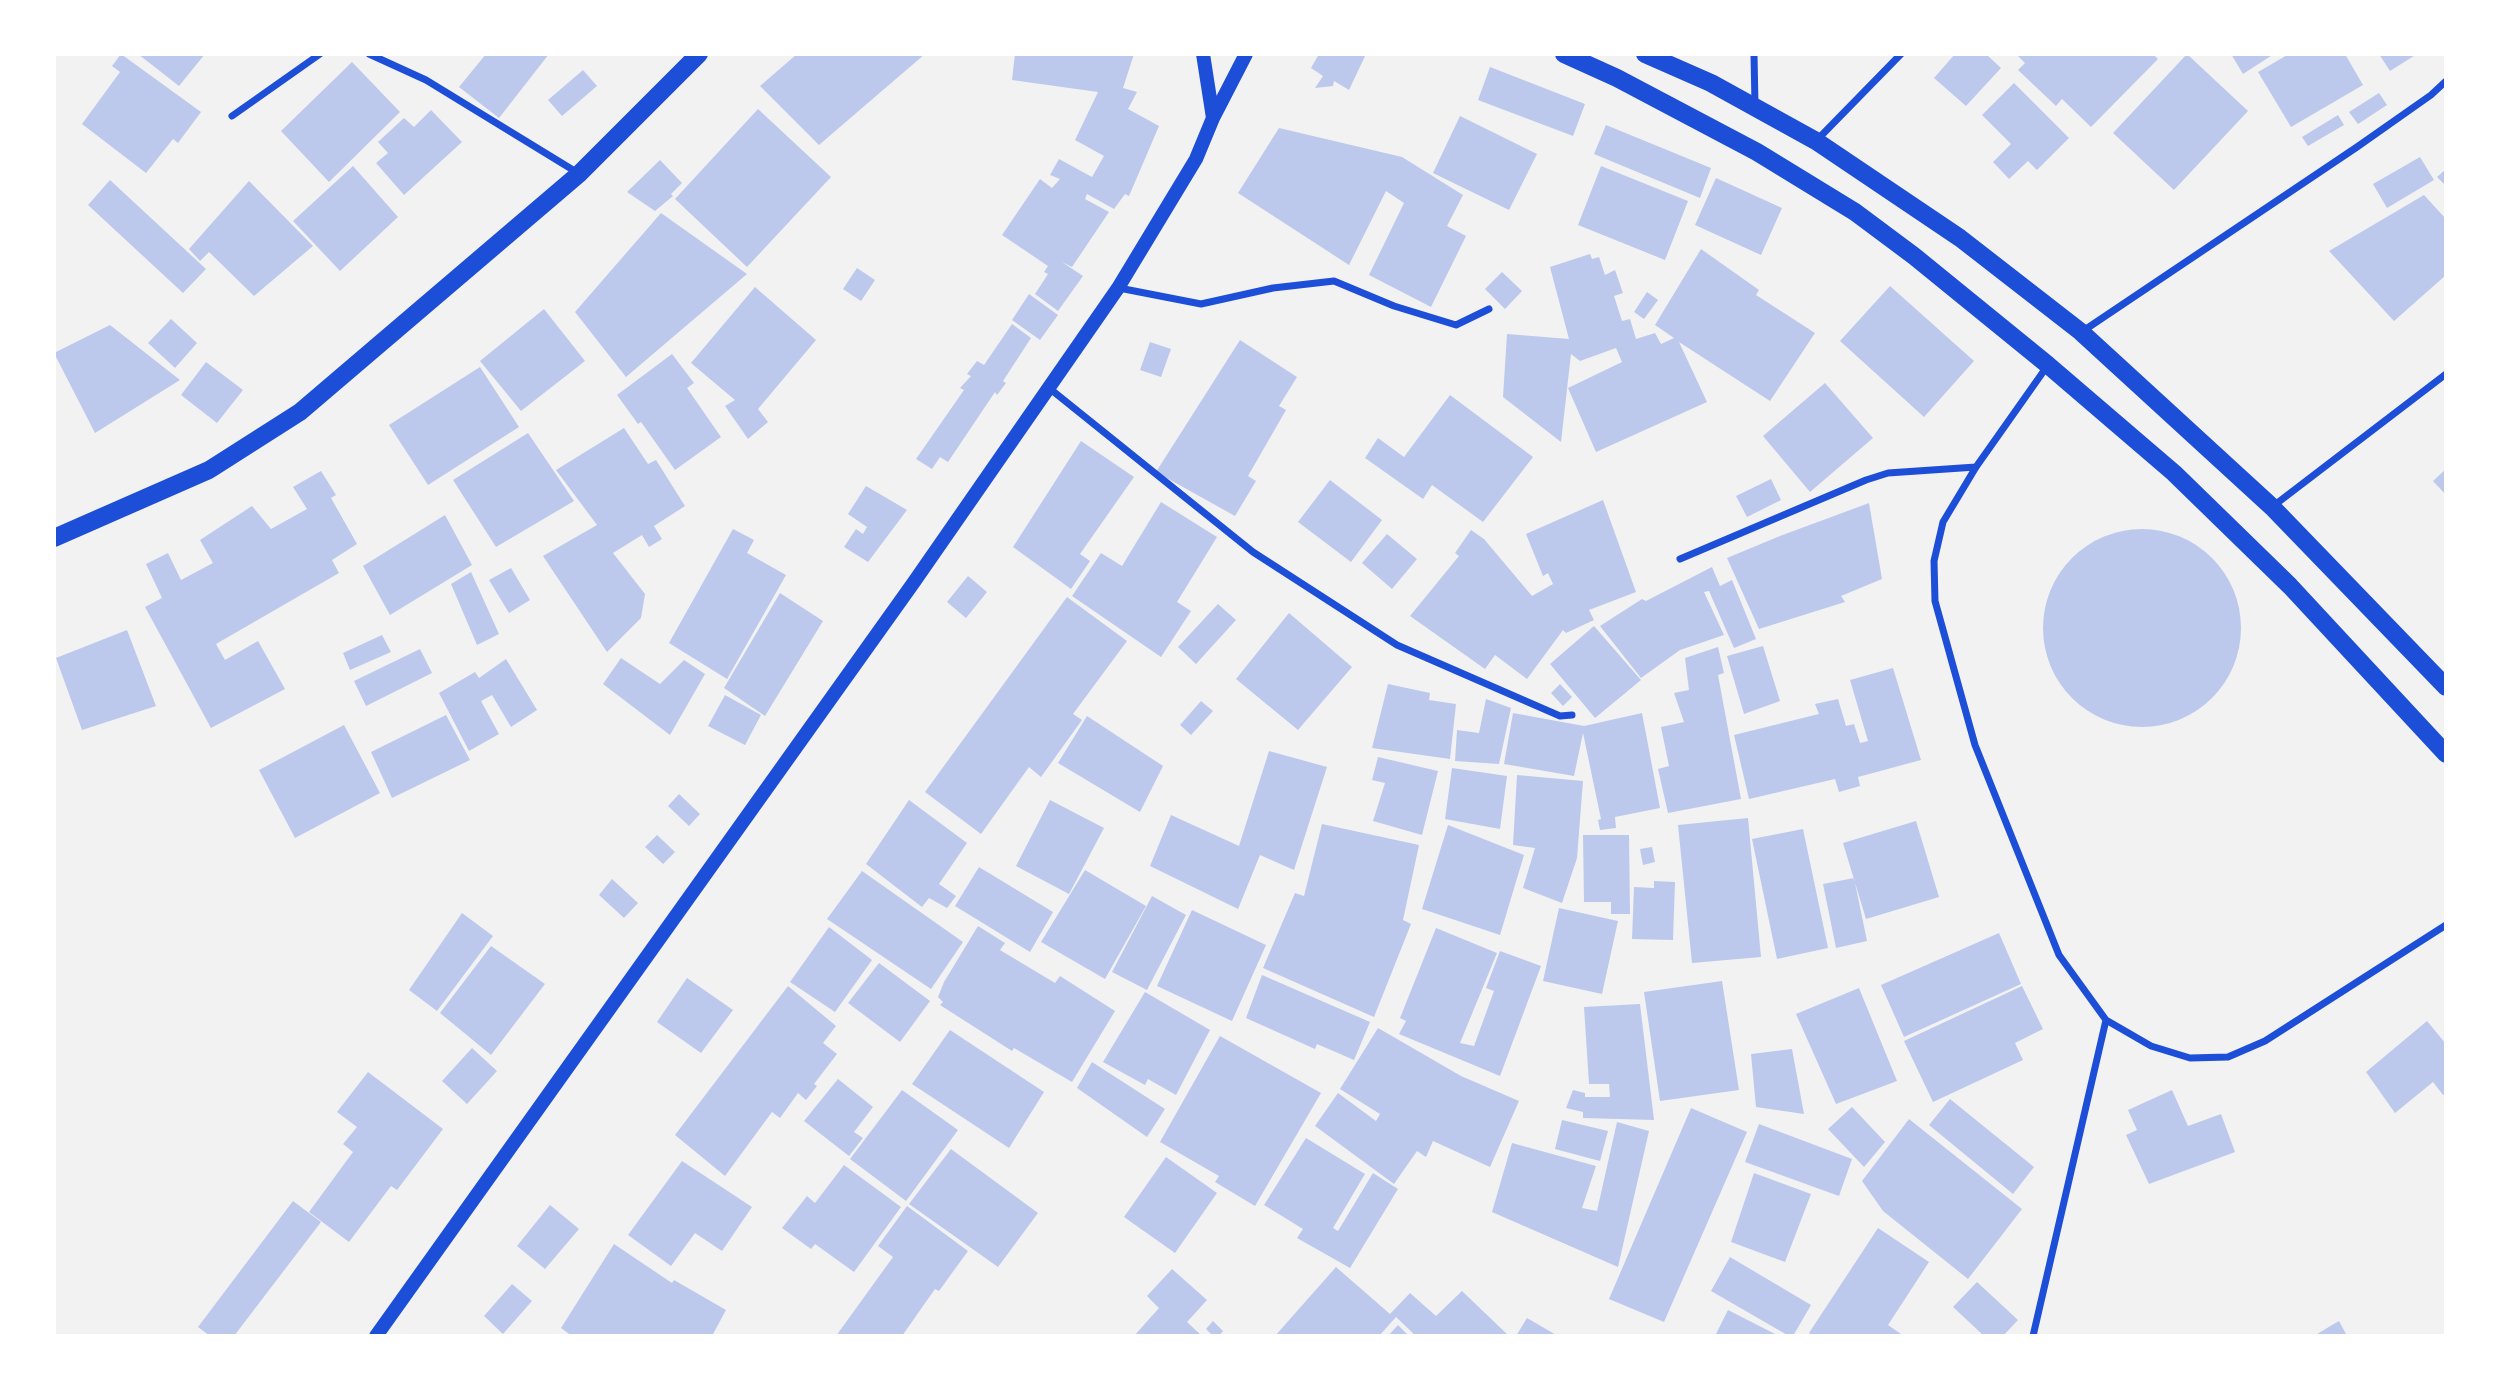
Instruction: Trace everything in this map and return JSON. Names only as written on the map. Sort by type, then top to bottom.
[{"type":"main road","points":[[54,538],[209,470],[299,412],[579,174],[699,54]]},
{"type":"main road","points":[[1203,54],[1213,118]]},
{"type":"main road","points":[[376,1336],[914,582],[1118,288],[1196,159],[1213,118],[1246,54]]},
{"type":"main road","points":[[1564,54],[1617,78],[1757,152],[1855,212],[1914,257],[2175,472],[2290,586],[2446,754]]},
{"type":"main road","points":[[1645,54],[1755,105],[1816,141],[1960,238],[2081,332],[2272,507],[2446,687]]},
{"type":"street","points":[[232,116],[320,54]]},
{"type":"street","points":[[369,54],[426,80],[579,174]]},
{"type":"street","points":[[1754,54],[1755,105]]},
{"type":"street","points":[[1816,141],[1901,54]]},
{"type":"street","points":[[2081,332],[2357,147],[2431,95],[2446,81]]},
{"type":"street","points":[[1118,288],[1201,304],[1273,288],[1334,281],[1394,306],[1456,325],[1489,309]]},
{"type":"street","points":[[2048,365],[1976,467],[1943,522],[1934,561],[1935,601],[1975,745],[2059,955],[2106,1020],[2151,1046],[2190,1058],[2228,1056],[2265,1041],[2446,925]]},
{"type":"street","points":[[2272,507],[2446,374]]},
{"type":"street","points":[[1049,387],[1252,552],[1396,645],[1560,716],[1572,715]]},
{"type":"street","points":[[1680,559],[1888,473],[1976,467]]},
{"type":"street","points":[[2033,1336],[2106,1020]]},
{"type":"building","points":[[121,54],[201,112],[178,143],[173,139],[146,173],[82,124],[120,72],[112,66]]},
{"type":"building","points":[[138,54],[205,54],[179,86]]},
{"type":"building","points":[[486,54],[549,54],[499,118],[459,87]]},
{"type":"building","points":[[797,54],[925,54],[819,145],[760,86]]},
{"type":"building","points":[[1015,54],[1134,54],[1123,88],[1137,92],[1128,109],[1159,126],[1129,196],[1125,194],[1114,209],[1087,194],[1085,199],[1109,212],[1072,267],[1062,262],[1083,276],[1058,311],[1035,294],[1048,274],[1044,272],[1048,266],[1002,235],[1040,179],[1052,188],[1060,179],[1050,175],[1059,159],[1092,177],[1104,156],[1075,140],[1098,92],[1012,80]]},
{"type":"building","points":[[1319,54],[1366,54],[1349,90],[1334,81],[1333,86],[1315,88],[1323,76],[1311,68]]},
{"type":"building","points":[[1955,54],[1986,54],[2001,68],[1966,106],[1934,78]]},
{"type":"building","points":[[2016,54],[2153,54],[2158,59],[2091,127],[2062,99],[2056,106],[2018,70],[2025,63]]},
{"type":"building","points":[[2187,54],[2248,111],[2174,190],[2113,133]]},
{"type":"building","points":[[2231,54],[2274,54],[2243,74]]},
{"type":"building","points":[[2289,54],[2345,54],[2363,85],[2291,127],[2258,72]]},
{"type":"building","points":[[2379,54],[2417,54],[2390,71]]},
{"type":"building","points":[[352,62],[400,112],[329,182],[281,131]]},
{"type":"building","points":[[1490,67],[1585,104],[1573,136],[1478,100]]},
{"type":"building","points":[[583,70],[597,86],[562,116],[548,100]]},
{"type":"building","points":[[2014,83],[2069,138],[2037,170],[2028,161],[2009,179],[1993,162],[2011,144],[1982,115]]},
{"type":"building","points":[[2379,93],[2387,105],[2358,124],[2349,112]]},
{"type":"building","points":[[758,109],[831,177],[747,267],[675,199]]},
{"type":"building","points":[[431,110],[462,142],[404,195],[376,163],[388,153],[378,142],[404,118],[414,127]]},
{"type":"building","points":[[2338,115],[2344,125],[2308,146],[2302,137]]},
{"type":"building","points":[[1460,116],[1537,154],[1509,210],[1433,173]]},
{"type":"building","points":[[1606,125],[1711,168],[1700,198],[1594,154]]},
{"type":"building","points":[[1279,128],[1402,157],[1463,195],[1447,226],[1466,236],[1431,307],[1369,275],[1404,203],[1386,191],[1349,265],[1238,193]]},
{"type":"building","points":[[2420,157],[2434,180],[2387,208],[2373,184]]},
{"type":"building","points":[[660,160],[682,183],[671,194],[673,196],[655,211],[627,192]]},
{"type":"building","points":[[353,166],[398,217],[340,271],[293,221]]},
{"type":"building","points":[[1601,166],[1688,201],[1665,260],[1578,225]]},
{"type":"building","points":[[2446,169],[2446,186],[2437,177]]},
{"type":"building","points":[[1716,178],[1782,208],[1761,255],[1695,225]]},
{"type":"building","points":[[110,180],[206,269],[183,293],[88,205]]},
{"type":"building","points":[[249,181],[313,246],[254,296],[209,252],[200,261],[189,249]]},
{"type":"building","points":[[2424,195],[2446,219],[2446,275],[2394,321],[2329,251]]},
{"type":"building","points":[[661,213],[747,274],[626,377],[575,312]]},
{"type":"building","points":[[1701,249],[1759,290],[1756,295],[1815,333],[1770,401],[1679,342],[1707,402],[1596,452],[1568,388],[1622,362],[1616,348],[1580,361],[1571,354],[1561,442],[1503,397],[1507,334],[1569,339],[1550,267],[1590,254],[1592,259],[1599,257],[1605,275],[1615,270],[1623,293],[1614,296],[1622,321],[1630,319],[1636,339],[1655,333],[1661,344],[1674,338],[1655,325]]},
{"type":"building","points":[[857,268],[875,280],[861,301],[843,289]]},
{"type":"building","points":[[1502,272],[1522,291],[1505,309],[1485,289]]},
{"type":"building","points":[[1890,286],[1974,361],[1924,417],[1840,341]]},
{"type":"building","points":[[755,287],[816,340],[758,409],[768,422],[748,439],[725,406],[735,400],[691,363]]},
{"type":"building","points":[[1647,292],[1658,300],[1644,319],[1634,312]]},
{"type":"building","points":[[1029,294],[1058,315],[1040,340],[1012,320]]},
{"type":"building","points":[[544,309],[585,361],[521,411],[480,361]]},
{"type":"building","points":[[171,319],[197,343],[175,368],[148,343]]},
{"type":"building","points":[[1012,324],[1031,338],[1003,381],[1006,383],[997,395],[995,392],[948,462],[940,457],[932,469],[916,459],[964,390],[960,388],[971,376],[967,374],[977,361],[984,365]]},
{"type":"building","points":[[110,325],[180,380],[95,433],[54,353]]},
{"type":"building","points":[[1240,340],[1297,377],[1279,406],[1286,410],[1248,476],[1256,481],[1235,516],[1156,472]]},
{"type":"building","points":[[1150,342],[1171,349],[1161,377],[1140,370]]},
{"type":"building","points":[[672,354],[694,383],[687,388],[721,437],[675,470],[641,422],[638,424],[617,395]]},
{"type":"building","points":[[206,362],[243,390],[217,423],[181,395]]},
{"type":"building","points":[[480,367],[519,427],[428,485],[389,425]]},
{"type":"building","points":[[1825,383],[1873,438],[1810,492],[1763,436]]},
{"type":"building","points":[[1450,395],[1533,457],[1483,522],[1432,485],[1423,499],[1365,458],[1378,438],[1404,457]]},
{"type":"building","points":[[624,428],[648,464],[656,460],[685,506],[654,526],[662,539],[649,547],[642,535],[613,553],[645,594],[641,618],[607,652],[543,556],[597,525],[556,470]]},
{"type":"building","points":[[528,433],[574,501],[496,547],[453,480]]},
{"type":"building","points":[[1081,441],[1134,477],[1080,554],[1090,561],[1071,589],[1013,547]]},
{"type":"building","points":[[2446,469],[2446,495],[2433,481]]},
{"type":"building","points":[[321,471],[336,495],[331,498],[357,544],[332,560],[339,573],[216,644],[225,660],[258,641],[285,689],[211,728],[145,607],[162,598],[146,564],[168,553],[181,580],[213,563],[200,540],[252,506],[271,529],[307,509],[293,487]]},
{"type":"building","points":[[1771,479],[1781,500],[1747,517],[1736,496]]},
{"type":"building","points":[[1330,480],[1382,520],[1351,562],[1298,522]]},
{"type":"building","points":[[866,486],[907,510],[868,562],[844,547],[856,529],[863,534],[867,527],[848,514]]},
{"type":"building","points":[[1603,500],[1636,592],[1589,610],[1594,620],[1566,633],[1563,630],[1527,679],[1495,655],[1485,669],[1410,616],[1459,556],[1455,553],[1471,530],[1484,539],[1532,596],[1553,584],[1548,573],[1543,576],[1526,534]]},
{"type":"building","points":[[1161,502],[1217,537],[1177,602],[1191,611],[1161,657],[1072,596],[1101,553],[1122,566]]},
{"type":"building","points":[[1869,503],[1882,579],[1841,596],[1845,602],[1759,629],[1727,558]]},
{"type":"building","points":[[445,515],[472,565],[390,615],[363,566]]},
{"type":"building","points":[[733,529],[754,540],[747,553],[786,575],[727,679],[669,643]]},
{"type":"building","points":[[2142,529],[2180,536],[2212,558],[2234,590],[2241,628],[2234,666],[2212,698],[2180,720],[2142,727],[2104,720],[2072,698],[2050,666],[2043,628],[2050,590],[2072,558],[2104,536]]},
{"type":"building","points":[[1387,534],[1417,559],[1392,589],[1362,563]]},
{"type":"building","points":[[1712,567],[1720,586],[1732,580],[1756,639],[1734,648],[1709,591],[1704,592],[1724,635],[1680,650],[1641,678],[1600,626],[1642,599],[1646,601]]},
{"type":"building","points":[[511,568],[530,600],[509,613],[489,580]]},
{"type":"building","points":[[471,572],[499,634],[477,645],[451,584]]},
{"type":"building","points":[[968,576],[987,592],[966,618],[947,602]]},
{"type":"building","points":[[780,593],[823,621],[765,716],[724,688]]},
{"type":"building","points":[[1067,597],[1127,641],[1073,714],[1082,720],[1041,777],[1029,767],[981,834],[925,792]]},
{"type":"building","points":[[1218,604],[1236,620],[1196,664],[1178,647]]},
{"type":"building","points":[[1289,613],[1352,667],[1298,730],[1236,679]]},
{"type":"building","points":[[1594,626],[1641,680],[1595,718],[1550,664]]},
{"type":"building","points":[[127,630],[156,706],[82,730],[56,658]]},
{"type":"building","points":[[382,635],[391,652],[350,670],[343,653]]},
{"type":"building","points":[[1763,646],[1780,701],[1744,714],[1727,656]]},
{"type":"building","points":[[1718,647],[1724,673],[1718,675],[1741,799],[1668,813],[1658,769],[1669,766],[1661,727],[1684,722],[1674,693],[1689,690],[1685,658]]},
{"type":"building","points":[[420,649],[432,673],[366,706],[354,681]]},
{"type":"building","points":[[621,658],[660,684],[684,660],[705,674],[670,735],[603,684]]},
{"type":"building","points":[[506,659],[537,710],[511,727],[492,695],[481,701],[499,734],[469,751],[439,693],[475,672],[479,678]]},
{"type":"building","points":[[1893,668],[1921,760],[1858,777],[1860,786],[1839,792],[1835,779],[1749,799],[1734,735],[1819,714],[1815,704],[1838,699],[1846,726],[1854,724],[1860,743],[1868,741],[1850,680]]},
{"type":"building","points":[[1388,684],[1430,693],[1429,700],[1456,704],[1450,759],[1372,748]]},
{"type":"building","points":[[1560,684],[1572,697],[1563,706],[1551,693]]},
{"type":"building","points":[[725,695],[761,715],[745,745],[708,726]]},
{"type":"building","points":[[1486,699],[1511,708],[1499,764],[1455,761],[1457,730],[1479,733]]},
{"type":"building","points":[[1201,701],[1213,711],[1191,735],[1180,725]]},
{"type":"building","points":[[1513,713],[1584,726],[1642,713],[1660,808],[1615,817],[1616,828],[1600,830],[1598,820],[1601,819],[1583,733],[1574,776],[1504,764]]},
{"type":"building","points":[[446,715],[470,760],[392,798],[371,752]]},
{"type":"building","points":[[1087,716],[1163,766],[1140,812],[1058,763]]},
{"type":"building","points":[[344,725],[380,793],[295,838],[259,770]]},
{"type":"building","points":[[1269,751],[1327,767],[1294,870],[1260,855],[1238,909],[1150,866],[1171,815],[1239,846]]},
{"type":"building","points":[[1378,757],[1438,771],[1422,835],[1373,821],[1385,783],[1372,780]]},
{"type":"building","points":[[1452,768],[1507,776],[1500,829],[1445,819]]},
{"type":"building","points":[[1517,775],[1583,781],[1577,858],[1562,903],[1523,888],[1535,848],[1513,845]]},
{"type":"building","points":[[679,794],[700,814],[689,826],[668,806]]},
{"type":"building","points":[[909,800],[967,843],[939,884],[956,896],[947,908],[929,898],[922,907],[866,864]]},
{"type":"building","points":[[1050,800],[1104,828],[1069,894],[1016,866]]},
{"type":"building","points":[[1748,818],[1761,957],[1692,963],[1678,825]]},
{"type":"building","points":[[1916,821],[1939,897],[1866,919],[1843,843]]},
{"type":"building","points":[[1322,824],[1419,845],[1403,920],[1411,924],[1374,1017],[1263,968],[1295,893],[1304,896]]},
{"type":"building","points":[[1448,825],[1524,855],[1500,935],[1422,909]]},
{"type":"building","points":[[1803,829],[1828,948],[1777,959],[1752,839]]},
{"type":"building","points":[[657,835],[675,852],[663,864],[645,847]]},
{"type":"building","points":[[1583,835],[1629,835],[1630,914],[1611,914],[1611,902],[1584,902]]},
{"type":"building","points":[[1652,847],[1655,862],[1643,865],[1640,849]]},
{"type":"building","points":[[979,867],[1053,912],[1030,952],[955,906]]},
{"type":"building","points":[[1085,870],[1146,906],[1105,979],[1041,942]]},
{"type":"building","points":[[862,871],[963,942],[931,989],[827,919]]},
{"type":"building","points":[[1854,878],[1867,941],[1836,948],[1823,884]]},
{"type":"building","points":[[612,879],[638,903],[624,918],[599,895]]},
{"type":"building","points":[[1654,881],[1675,882],[1673,940],[1632,939],[1634,887],[1654,888]]},
{"type":"building","points":[[1152,896],[1186,915],[1147,990],[1112,972]]},
{"type":"building","points":[[1559,908],[1618,921],[1602,994],[1543,981]]},
{"type":"building","points":[[1192,910],[1266,945],[1232,1021],[1157,986]]},
{"type":"building","points":[[462,913],[493,936],[437,1011],[409,990]]},
{"type":"building","points":[[978,926],[1005,943],[1000,950],[1055,983],[1060,976],[1115,1011],[1072,1082],[1014,1048],[1012,1051],[940,1005],[943,1002],[938,997],[944,982]]},
{"type":"building","points":[[829,927],[872,960],[835,1012],[790,982]]},
{"type":"building","points":[[1436,928],[1497,953],[1460,1043],[1474,1046],[1494,991],[1486,988],[1500,951],[1541,966],[1500,1076],[1399,1034],[1406,1021],[1400,1018]]},
{"type":"building","points":[[1999,933],[2021,984],[1904,1037],[1881,985]]},
{"type":"building","points":[[491,946],[545,984],[491,1055],[440,1013]]},
{"type":"building","points":[[879,963],[930,1001],[900,1042],[848,1003]]},
{"type":"building","points":[[1262,975],[1370,1022],[1354,1060],[1317,1044],[1315,1049],[1246,1018]]},
{"type":"building","points":[[687,978],[733,1010],[701,1053],[657,1022]]},
{"type":"building","points":[[1722,981],[1739,1090],[1660,1101],[1644,992]]},
{"type":"building","points":[[788,986],[836,1026],[823,1043],[837,1054],[814,1084],[817,1086],[806,1100],[798,1093],[780,1118],[772,1112],[725,1176],[675,1135]]},
{"type":"building","points":[[2022,986],[2043,1029],[2015,1043],[2023,1060],[1933,1102],[1904,1041]]},
{"type":"building","points":[[1859,988],[1897,1081],[1836,1104],[1796,1014]]},
{"type":"building","points":[[1145,992],[1210,1030],[1176,1095],[1148,1079],[1145,1085],[1103,1062]]},
{"type":"building","points":[[1640,1004],[1654,1120],[1583,1118],[1583,1112],[1566,1108],[1573,1090],[1585,1093],[1585,1097],[1610,1097],[1609,1084],[1589,1084],[1584,1007]]},
{"type":"building","points":[[2427,1021],[2446,1044],[2446,1093],[2443,1095],[2433,1082],[2395,1113],[2366,1072]]},
{"type":"building","points":[[1378,1028],[1461,1076],[1519,1101],[1490,1167],[1433,1141],[1426,1157],[1417,1151],[1394,1184],[1315,1126],[1338,1093],[1376,1121],[1380,1114],[1340,1089]]},
{"type":"building","points":[[950,1030],[1044,1092],[1009,1148],[912,1084]]},
{"type":"building","points":[[1220,1036],[1321,1093],[1255,1206],[1215,1182],[1219,1176],[1160,1142]]},
{"type":"building","points":[[472,1048],[497,1071],[467,1104],[442,1081]]},
{"type":"building","points":[[1792,1049],[1804,1114],[1756,1107],[1751,1054]]},
{"type":"building","points":[[1092,1062],[1165,1109],[1147,1137],[1077,1088]]},
{"type":"building","points":[[368,1072],[443,1129],[397,1190],[391,1186],[349,1242],[309,1212],[353,1152],[343,1144],[357,1127],[337,1112]]},
{"type":"building","points":[[838,1079],[873,1107],[854,1132],[863,1138],[849,1156],[804,1121]]},
{"type":"building","points":[[902,1090],[958,1130],[906,1201],[850,1159]]},
{"type":"building","points":[[2172,1090],[2188,1126],[2221,1114],[2235,1152],[2149,1184],[2126,1135],[2137,1130],[2128,1110]]},
{"type":"building","points":[[1950,1099],[2034,1167],[2013,1194],[1929,1125]]},
{"type":"building","points":[[1852,1107],[1885,1142],[1864,1167],[1828,1129]]},
{"type":"building","points":[[1691,1108],[1747,1132],[1664,1322],[1609,1299]]},
{"type":"building","points":[[1909,1119],[2022,1209],[1968,1279],[1883,1211],[1862,1181]]},
{"type":"building","points":[[1562,1120],[1608,1131],[1600,1161],[1555,1149]]},
{"type":"building","points":[[1617,1122],[1649,1131],[1618,1267],[1492,1212],[1512,1143],[1596,1166],[1582,1208],[1597,1211]]},
{"type":"building","points":[[1759,1124],[1852,1159],[1839,1196],[1745,1162]]},
{"type":"building","points":[[1306,1138],[1365,1174],[1333,1228],[1338,1231],[1373,1173],[1398,1189],[1350,1268],[1297,1238],[1303,1229],[1264,1205]]},
{"type":"building","points":[[951,1149],[1038,1213],[998,1267],[909,1204]]},
{"type":"building","points":[[1166,1157],[1217,1193],[1175,1253],[1124,1217]]},
{"type":"building","points":[[682,1161],[752,1207],[722,1251],[695,1233],[671,1266],[628,1235]]},
{"type":"building","points":[[844,1165],[901,1207],[854,1272],[815,1244],[811,1249],[782,1228],[807,1196],[815,1203]]},
{"type":"building","points":[[1754,1173],[1811,1194],[1785,1262],[1731,1242]]},
{"type":"building","points":[[293,1201],[321,1222],[234,1336],[210,1336],[198,1327]]},
{"type":"building","points":[[550,1205],[579,1229],[545,1269],[517,1246]]},
{"type":"building","points":[[907,1206],[968,1251],[939,1291],[935,1289],[902,1336],[836,1336],[893,1257],[878,1246]]},
{"type":"building","points":[[1878,1228],[1929,1262],[1888,1325],[1904,1336],[1813,1336],[1809,1333]]},
{"type":"building","points":[[614,1244],[672,1283],[674,1280],[726,1310],[712,1336],[572,1336],[561,1328]]},
{"type":"building","points":[[1730,1257],[1811,1305],[1793,1336],[1711,1291]]},
{"type":"building","points":[[1336,1267],[1390,1314],[1410,1293],[1436,1316],[1462,1291],[1509,1336],[1416,1336],[1396,1317],[1379,1336],[1275,1336]]},
{"type":"building","points":[[1172,1269],[1207,1300],[1187,1322],[1202,1336],[1134,1336],[1159,1308],[1147,1296]]},
{"type":"building","points":[[1977,1282],[2018,1320],[2003,1336],[1984,1336],[1953,1307]]},
{"type":"building","points":[[512,1284],[532,1301],[503,1334],[484,1316]]},
{"type":"building","points":[[1728,1310],[1779,1336],[1715,1336]]},
{"type":"building","points":[[1527,1318],[1558,1336],[1516,1336]]},
{"type":"building","points":[[1213,1321],[1223,1331],[1219,1336],[1213,1336],[1206,1329]]},
{"type":"building","points":[[2339,1321],[2347,1336],[2314,1336],[2332,1325]]},
{"type":"building","points":[[1398,1325],[1409,1336],[1388,1336]]}]
